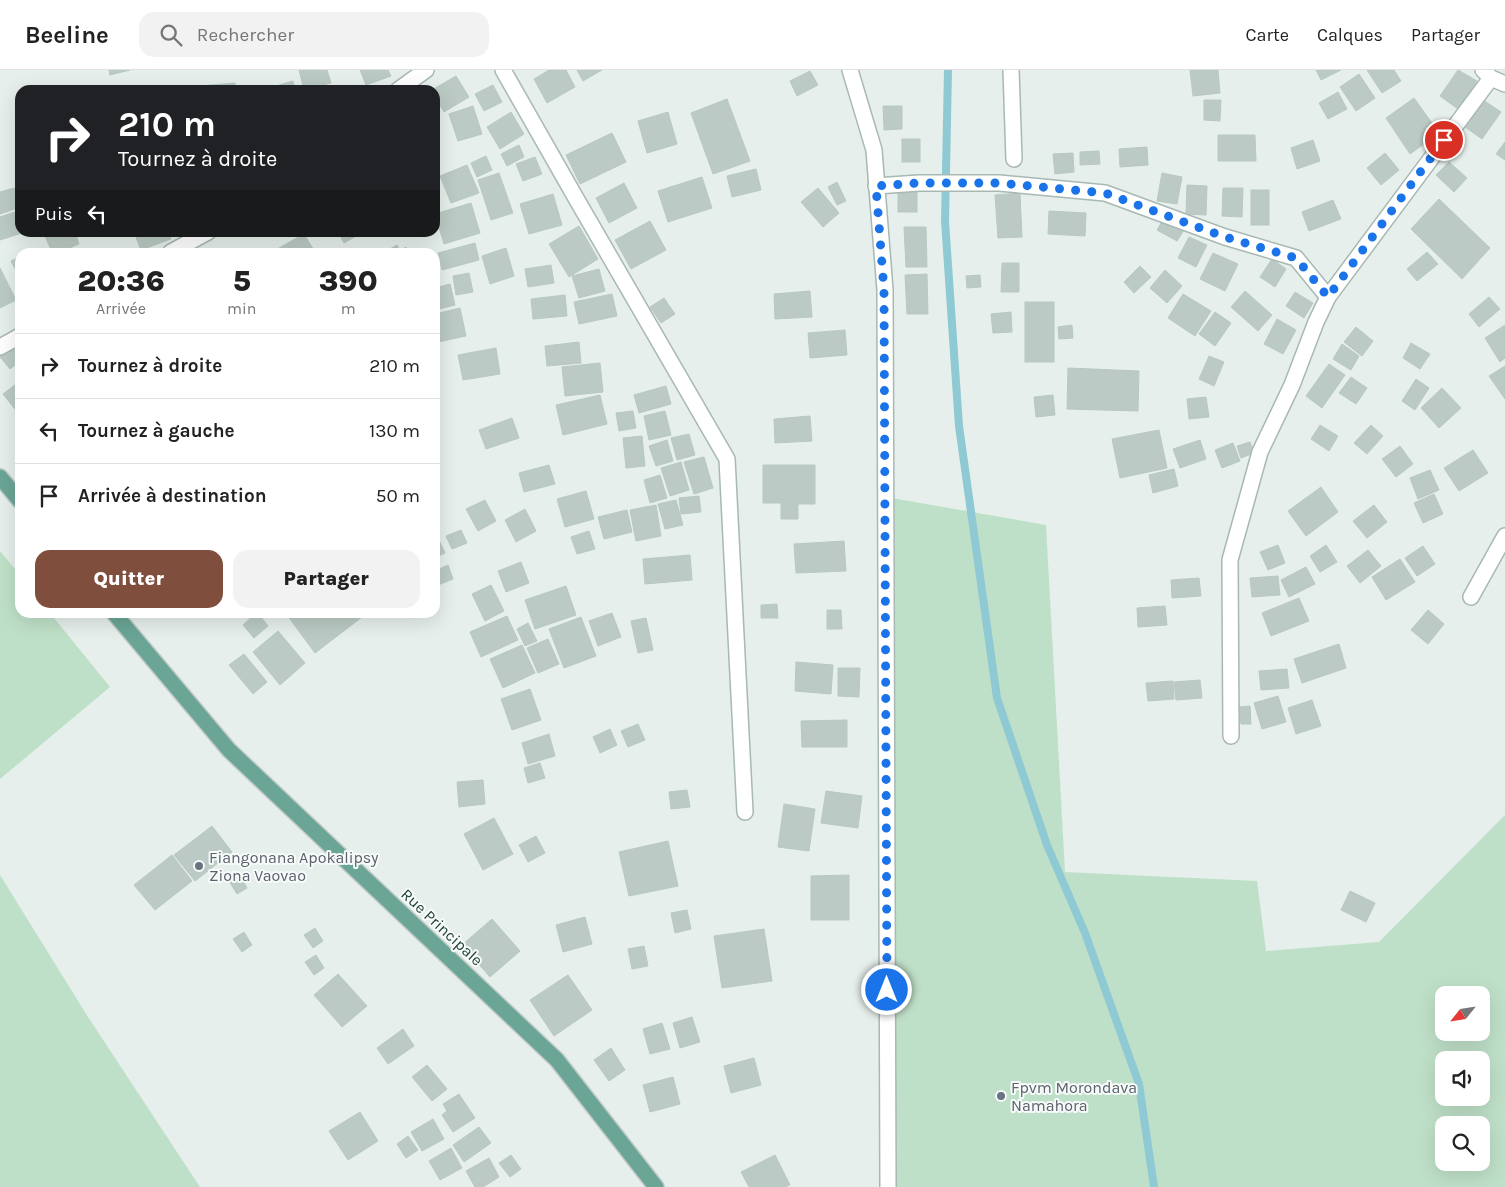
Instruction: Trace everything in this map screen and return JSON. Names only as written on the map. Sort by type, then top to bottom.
[{"type":"main road","points":[[0,477],[15,495]]},
{"type":"main road","name":"Rue Principale","points":[[118,618],[229,750],[557,1060],[656,1187]]},
{"type":"street","points":[[405,85],[426,70]]},
{"type":"street","points":[[503,70],[727,459],[745,812]]},
{"type":"street","points":[[850,70],[874,150],[885,310],[888,1187]]},
{"type":"street","points":[[1011,70],[1014,159]]},
{"type":"street","points":[[1231,736],[1230,560],[1260,452],[1292,385],[1316,322],[1328,297],[1493,77]]},
{"type":"street","points":[[876,186],[919,183],[999,183],[1105,193],[1225,237],[1296,258],[1328,297]]},
{"type":"street","points":[[179,248],[199,237]]},
{"type":"street","points":[[0,347],[15,339]]},
{"type":"street","points":[[1471,597],[1505,536]]},
{"type":"green space","points":[[886,497],[1046,525],[1065,872],[1257,881],[1266,951],[1379,942],[1505,815],[1505,1187],[888,1187]]},
{"type":"green space","points":[[0,551],[15,569],[15,618],[54,618],[110,687],[0,779]]},
{"type":"green space","points":[[0,875],[88,1017],[200,1187],[0,1187]]},
{"type":"building","points":[[109,70],[130,70],[110,75]]},
{"type":"building","points":[[299,70],[327,70],[331,83],[303,85]]},
{"type":"building","points":[[360,70],[388,70],[391,76],[366,85]]},
{"type":"building","points":[[549,70],[566,70],[575,87],[547,103],[534,79]]},
{"type":"building","points":[[577,70],[602,70],[583,81]]},
{"type":"building","points":[[1190,70],[1218,70],[1220,93],[1193,96]]},
{"type":"building","points":[[1316,70],[1341,70],[1321,80]]},
{"type":"building","points":[[1367,70],[1394,70],[1401,81],[1382,93]]},
{"type":"building","points":[[1458,70],[1477,81],[1458,109],[1440,96]]},
{"type":"building","points":[[810,71],[818,85],[797,96],[790,81]]},
{"type":"building","points":[[1359,74],[1375,98],[1356,111],[1340,87]]},
{"type":"building","points":[[456,76],[469,97],[444,112],[440,105],[440,85]]},
{"type":"building","points":[[293,81],[294,85],[280,85]]},
{"type":"building","points":[[235,83],[235,85],[211,85]]},
{"type":"building","points":[[493,85],[502,102],[484,111],[475,94]]},
{"type":"building","points":[[1338,92],[1347,109],[1328,119],[1319,103]]},
{"type":"building","points":[[1414,98],[1439,133],[1410,154],[1386,118]]},
{"type":"building","points":[[727,99],[750,161],[713,174],[691,113]]},
{"type":"building","points":[[1204,100],[1221,100],[1220,121],[1204,120]]},
{"type":"building","points":[[1483,100],[1501,112],[1482,139],[1465,127]]},
{"type":"building","points":[[473,106],[482,134],[458,141],[449,114]]},
{"type":"building","points":[[883,106],[902,106],[902,129],[884,130]]},
{"type":"building","points":[[511,112],[524,134],[500,149],[487,127]]},
{"type":"building","points":[[668,112],[677,144],[647,153],[638,121]]},
{"type":"building","points":[[612,133],[626,162],[580,184],[566,155]]},
{"type":"building","points":[[1218,135],[1255,135],[1256,161],[1218,161]]},
{"type":"building","points":[[902,139],[920,139],[920,162],[902,162]]},
{"type":"building","points":[[1313,140],[1320,161],[1297,169],[1291,148]]},
{"type":"building","points":[[1505,142],[1505,160],[1496,154]]},
{"type":"building","points":[[519,145],[524,157],[507,166],[501,154]]},
{"type":"building","points":[[1147,147],[1148,165],[1120,167],[1119,149]]},
{"type":"building","points":[[1099,151],[1100,164],[1080,165],[1080,152]]},
{"type":"building","points":[[1073,153],[1074,172],[1055,174],[1053,154]]},
{"type":"building","points":[[1385,153],[1399,170],[1381,185],[1367,168]]},
{"type":"building","points":[[486,156],[492,170],[477,177],[471,163]]},
{"type":"building","points":[[535,157],[542,174],[523,181],[516,164]]},
{"type":"building","points":[[1449,162],[1467,178],[1454,192],[1436,175]]},
{"type":"building","points":[[467,165],[479,193],[451,203],[440,176]]},
{"type":"building","points":[[756,169],[761,190],[732,197],[727,176]]},
{"type":"building","points":[[499,173],[513,213],[491,220],[478,180]]},
{"type":"building","points":[[1162,173],[1182,177],[1177,204],[1157,201]]},
{"type":"building","points":[[702,177],[712,208],[668,222],[658,191]]},
{"type":"building","points":[[837,182],[846,201],[837,205],[828,187]]},
{"type":"building","points":[[624,183],[637,208],[609,223],[596,198]]},
{"type":"building","points":[[1187,185],[1207,186],[1206,215],[1186,214]]},
{"type":"building","points":[[14,188],[15,209],[0,214],[0,192]]},
{"type":"building","points":[[818,188],[839,213],[823,227],[801,202]]},
{"type":"building","points":[[1223,188],[1243,188],[1242,217],[1222,216]]},
{"type":"building","points":[[898,189],[917,189],[917,212],[898,212]]},
{"type":"building","points":[[1251,190],[1269,190],[1269,225],[1251,225]]},
{"type":"building","points":[[1020,193],[1022,237],[998,238],[995,195]]},
{"type":"building","points":[[553,194],[562,225],[529,234],[520,204]]},
{"type":"building","points":[[1439,199],[1490,248],[1462,279],[1411,229]]},
{"type":"building","points":[[1333,200],[1341,219],[1309,231],[1302,212]]},
{"type":"building","points":[[471,203],[480,233],[444,244],[440,231],[440,212]]},
{"type":"building","points":[[1049,211],[1086,213],[1085,236],[1048,234]]},
{"type":"building","points":[[15,212],[15,235],[0,240],[0,217]]},
{"type":"building","points":[[1164,218],[1184,230],[1177,241],[1157,230]]},
{"type":"building","points":[[650,221],[666,250],[631,269],[615,240]]},
{"type":"building","points":[[579,226],[598,259],[569,277],[549,244]]},
{"type":"building","points":[[904,227],[926,227],[927,267],[906,267]]},
{"type":"building","points":[[45,237],[77,237],[79,244],[70,248],[50,248]]},
{"type":"building","points":[[136,237],[170,237],[171,239],[146,248],[140,248]]},
{"type":"building","points":[[299,237],[306,237],[313,248],[279,248]]},
{"type":"building","points":[[341,237],[354,237],[344,243]]},
{"type":"building","points":[[1189,237],[1207,245],[1196,267],[1178,258]]},
{"type":"building","points":[[475,243],[479,260],[442,270],[440,252]]},
{"type":"building","points":[[506,248],[514,276],[490,284],[482,256]]},
{"type":"building","points":[[1427,252],[1438,264],[1417,281],[1407,269]]},
{"type":"building","points":[[1213,253],[1238,264],[1225,291],[1200,279]]},
{"type":"building","points":[[15,259],[15,269],[11,261]]},
{"type":"building","points":[[1272,259],[1286,269],[1275,287],[1260,277]]},
{"type":"building","points":[[1002,263],[1019,263],[1019,292],[1001,292]]},
{"type":"building","points":[[551,265],[554,283],[528,287],[525,269]]},
{"type":"building","points":[[1140,266],[1151,277],[1134,293],[1124,282]]},
{"type":"building","points":[[0,268],[15,300],[0,308]]},
{"type":"building","points":[[599,269],[605,291],[579,298],[572,276]]},
{"type":"building","points":[[1165,270],[1182,286],[1167,303],[1150,288]]},
{"type":"building","points":[[469,273],[473,292],[456,295],[453,276]]},
{"type":"building","points":[[927,274],[928,314],[907,314],[905,275]]},
{"type":"building","points":[[980,275],[981,287],[967,288],[966,276]]},
{"type":"building","points":[[450,284],[455,305],[440,309],[440,287]]},
{"type":"building","points":[[810,291],[812,317],[775,319],[774,294]]},
{"type":"building","points":[[1245,291],[1272,315],[1258,331],[1231,307]]},
{"type":"building","points":[[1295,292],[1313,303],[1304,318],[1286,306]]},
{"type":"building","points":[[612,294],[617,316],[579,324],[574,302]]},
{"type":"building","points":[[1183,294],[1211,311],[1195,336],[1168,318]]},
{"type":"building","points":[[565,295],[567,316],[533,319],[531,299]]},
{"type":"building","points":[[1489,297],[1500,309],[1479,327],[1469,314]]},
{"type":"building","points":[[664,298],[675,314],[661,323],[650,307]]},
{"type":"building","points":[[1025,302],[1054,302],[1054,362],[1025,362]]},
{"type":"building","points":[[460,308],[466,336],[440,342],[440,313]]},
{"type":"building","points":[[1011,312],[1012,332],[993,333],[991,314]]},
{"type":"building","points":[[1215,312],[1231,323],[1215,346],[1199,334]]},
{"type":"building","points":[[1277,319],[1296,330],[1283,354],[1264,344]]},
{"type":"building","points":[[1072,325],[1073,338],[1059,339],[1058,327]]},
{"type":"building","points":[[1505,325],[1505,358],[1500,362],[1485,338]]},
{"type":"building","points":[[1356,327],[1373,341],[1362,356],[1344,342]]},
{"type":"building","points":[[845,330],[847,355],[810,358],[808,333]]},
{"type":"building","points":[[579,342],[581,363],[547,366],[545,346]]},
{"type":"building","points":[[13,343],[15,345],[15,365],[10,369],[0,355]]},
{"type":"building","points":[[1411,343],[1430,354],[1420,369],[1403,358]]},
{"type":"building","points":[[1342,344],[1359,356],[1351,370],[1333,359]]},
{"type":"building","points":[[496,348],[500,374],[463,380],[458,355]]},
{"type":"building","points":[[1209,356],[1224,362],[1214,386],[1199,379]]},
{"type":"building","points":[[600,363],[603,392],[565,396],[562,367]]},
{"type":"building","points":[[1329,364],[1345,375],[1322,408],[1306,396]]},
{"type":"building","points":[[1505,366],[1505,399],[1489,376]]},
{"type":"building","points":[[1068,368],[1139,371],[1138,411],[1067,409]]},
{"type":"building","points":[[1351,377],[1367,388],[1356,404],[1339,393]]},
{"type":"building","points":[[1416,379],[1429,388],[1415,410],[1402,401]]},
{"type":"building","points":[[15,385],[15,409],[3,394]]},
{"type":"building","points":[[666,386],[671,404],[639,413],[634,395]]},
{"type":"building","points":[[1442,388],[1461,408],[1439,428],[1421,408]]},
{"type":"building","points":[[600,395],[607,424],[563,435],[556,405]]},
{"type":"building","points":[[1053,395],[1055,415],[1036,417],[1034,397]]},
{"type":"building","points":[[1206,397],[1209,417],[1189,419],[1187,399]]},
{"type":"building","points":[[633,411],[636,428],[619,431],[616,413]]},
{"type":"building","points":[[665,411],[671,435],[649,440],[644,416]]},
{"type":"building","points":[[810,416],[812,441],[775,443],[774,419]]},
{"type":"building","points":[[512,418],[519,438],[486,449],[479,430]]},
{"type":"building","points":[[1320,425],[1338,436],[1329,451],[1311,439]]},
{"type":"building","points":[[1371,425],[1383,436],[1367,454],[1354,443]]},
{"type":"building","points":[[1159,430],[1167,468],[1120,478],[1112,439]]},
{"type":"building","points":[[689,434],[695,455],[677,460],[671,438]]},
{"type":"building","points":[[642,436],[645,466],[626,468],[623,438]]},
{"type":"building","points":[[667,440],[673,461],[656,466],[649,446]]},
{"type":"building","points":[[1200,440],[1206,459],[1180,468],[1173,449]]},
{"type":"building","points":[[1250,442],[1254,453],[1241,458],[1237,446]]},
{"type":"building","points":[[1233,443],[1240,461],[1222,468],[1215,450]]},
{"type":"building","points":[[1400,446],[1413,464],[1396,477],[1382,459]]},
{"type":"building","points":[[1473,450],[1488,473],[1459,491],[1444,468]]},
{"type":"building","points":[[704,457],[713,488],[694,494],[684,462]]},
{"type":"building","points":[[681,462],[689,490],[670,496],[661,468]]},
{"type":"building","points":[[549,465],[555,484],[524,492],[519,473]]},
{"type":"building","points":[[763,465],[815,465],[815,504],[798,504],[798,519],[781,519],[781,503],[763,503]]},
{"type":"building","points":[[1174,469],[1178,486],[1153,493],[1149,475]]},
{"type":"building","points":[[1430,470],[1439,490],[1418,499],[1410,478]]},
{"type":"building","points":[[660,475],[667,498],[650,503],[644,480]]},
{"type":"building","points":[[1321,487],[1338,512],[1306,536],[1288,511]]},
{"type":"building","points":[[586,491],[594,519],[565,527],[557,499]]},
{"type":"building","points":[[1434,494],[1443,514],[1423,523],[1414,503]]},
{"type":"building","points":[[699,496],[701,512],[681,514],[679,498]]},
{"type":"building","points":[[485,500],[496,521],[478,531],[466,509]]},
{"type":"building","points":[[676,500],[683,525],[665,529],[658,504]]},
{"type":"building","points":[[656,505],[661,536],[636,541],[630,510]]},
{"type":"building","points":[[1374,505],[1387,522],[1367,538],[1353,521]]},
{"type":"building","points":[[525,509],[536,531],[516,542],[505,520]]},
{"type":"building","points":[[627,510],[632,532],[604,539],[598,517]]},
{"type":"building","points":[[461,530],[467,543],[452,549],[446,536]]},
{"type":"building","points":[[589,531],[595,549],[577,554],[571,537]]},
{"type":"building","points":[[844,541],[846,571],[796,573],[794,544]]},
{"type":"building","points":[[440,542],[445,553],[440,556]]},
{"type":"building","points":[[1278,545],[1285,563],[1268,570],[1260,552]]},
{"type":"building","points":[[1326,545],[1337,562],[1320,572],[1310,556]]},
{"type":"building","points":[[1423,546],[1435,564],[1417,576],[1405,558]]},
{"type":"building","points":[[1368,550],[1381,566],[1360,583],[1347,566]]},
{"type":"building","points":[[690,555],[692,580],[645,584],[643,559]]},
{"type":"building","points":[[1400,559],[1415,582],[1386,600],[1372,577]]},
{"type":"building","points":[[521,562],[529,583],[506,592],[498,571]]},
{"type":"building","points":[[448,565],[453,579],[440,584],[440,569]]},
{"type":"building","points":[[1306,567],[1315,584],[1289,597],[1281,580]]},
{"type":"building","points":[[1278,576],[1280,595],[1252,597],[1250,578]]},
{"type":"building","points":[[1199,578],[1201,596],[1172,598],[1171,580]]},
{"type":"building","points":[[491,585],[504,611],[485,621],[472,594]]},
{"type":"building","points":[[566,586],[576,615],[535,629],[525,600]]},
{"type":"building","points":[[1299,598],[1309,621],[1271,636],[1262,613]]},
{"type":"building","points":[[777,604],[778,618],[761,618],[761,605]]},
{"type":"building","points":[[1165,606],[1167,625],[1138,627],[1137,608]]},
{"type":"building","points":[[827,610],[841,610],[842,629],[827,629]]},
{"type":"building","points":[[1428,610],[1444,624],[1428,644],[1411,630]]},
{"type":"building","points":[[612,613],[621,637],[598,646],[589,621]]},
{"type":"building","points":[[507,616],[518,640],[481,657],[470,632]]},
{"type":"building","points":[[581,617],[596,656],[564,668],[549,629]]},
{"type":"building","points":[[251,618],[262,618],[268,626],[254,638],[243,625]]},
{"type":"building","points":[[289,618],[361,618],[315,653]]},
{"type":"building","points":[[646,618],[653,650],[638,653],[631,621]]},
{"type":"building","points":[[528,623],[537,641],[525,646],[517,629]]},
{"type":"building","points":[[278,631],[305,663],[280,685],[253,652]]},
{"type":"building","points":[[548,639],[559,664],[538,673],[527,648]]},
{"type":"building","points":[[1339,644],[1346,668],[1302,683],[1294,659]]},
{"type":"building","points":[[522,645],[535,673],[503,688],[490,659]]},
{"type":"building","points":[[244,654],[267,682],[253,694],[229,665]]},
{"type":"building","points":[[796,662],[833,665],[831,694],[795,691]]},
{"type":"building","points":[[838,668],[860,668],[859,697],[838,696]]},
{"type":"building","points":[[1287,669],[1289,688],[1261,690],[1259,671]]},
{"type":"building","points":[[1200,680],[1202,698],[1176,700],[1174,682]]},
{"type":"building","points":[[1173,681],[1174,699],[1148,701],[1146,683]]},
{"type":"building","points":[[530,689],[541,720],[512,730],[501,699]]},
{"type":"building","points":[[1278,696],[1286,722],[1262,729],[1254,703]]},
{"type":"building","points":[[1312,700],[1321,726],[1296,734],[1288,708]]},
{"type":"building","points":[[1250,706],[1251,724],[1241,724],[1239,707]]},
{"type":"building","points":[[847,720],[847,747],[802,747],[801,721]]},
{"type":"building","points":[[638,724],[645,740],[628,747],[621,731]]},
{"type":"building","points":[[610,729],[617,745],[600,753],[593,737]]},
{"type":"building","points":[[549,734],[555,756],[528,764],[522,743]]},
{"type":"building","points":[[540,763],[545,778],[528,783],[524,768]]},
{"type":"building","points":[[483,780],[485,804],[459,807],[457,782]]},
{"type":"building","points":[[687,790],[690,807],[671,809],[669,792]]},
{"type":"building","points":[[826,791],[862,796],[858,828],[821,823]]},
{"type":"building","points":[[784,804],[815,809],[809,851],[778,847]]},
{"type":"building","points":[[494,818],[513,854],[483,870],[464,834]]},
{"type":"building","points":[[212,826],[232,852],[195,881],[174,855]]},
{"type":"building","points":[[536,836],[545,853],[528,862],[519,845]]},
{"type":"building","points":[[668,841],[678,886],[629,896],[619,852]]},
{"type":"building","points":[[172,855],[192,881],[155,910],[134,885]]},
{"type":"building","points":[[239,874],[247,888],[237,894],[229,881]]},
{"type":"building","points":[[849,875],[849,920],[811,920],[811,876]]},
{"type":"building","points":[[1350,891],[1375,903],[1366,922],[1341,910]]},
{"type":"building","points":[[687,910],[691,929],[675,933],[671,913]]},
{"type":"building","points":[[585,917],[592,944],[563,952],[556,925]]},
{"type":"building","points":[[492,919],[520,951],[490,977],[462,945]]},
{"type":"building","points":[[315,928],[323,941],[313,948],[304,935]]},
{"type":"building","points":[[764,929],[772,981],[722,988],[714,936]]},
{"type":"building","points":[[244,932],[252,945],[242,952],[233,939]]},
{"type":"building","points":[[644,946],[648,966],[632,969],[628,949]]},
{"type":"building","points":[[316,955],[324,968],[314,975],[305,962]]},
{"type":"building","points":[[338,974],[367,1006],[342,1027],[314,995]]},
{"type":"building","points":[[568,975],[592,1010],[554,1036],[530,1000]]},
{"type":"building","points":[[692,1017],[700,1042],[680,1048],[673,1023]]},
{"type":"building","points":[[662,1023],[670,1049],[650,1054],[643,1029]]},
{"type":"building","points":[[403,1029],[414,1046],[388,1064],[377,1048]]},
{"type":"building","points":[[611,1048],[625,1070],[609,1081],[594,1060]]},
{"type":"building","points":[[754,1058],[761,1085],[731,1093],[724,1066]]},
{"type":"building","points":[[427,1065],[447,1089],[432,1101],[412,1077]]},
{"type":"building","points":[[673,1077],[680,1104],[650,1112],[643,1085]]},
{"type":"building","points":[[459,1094],[475,1118],[453,1132],[442,1115],[447,1111],[443,1104]]},
{"type":"building","points":[[360,1112],[378,1141],[348,1160],[329,1131]]},
{"type":"building","points":[[433,1119],[444,1139],[422,1151],[411,1132]]},
{"type":"building","points":[[479,1127],[491,1143],[464,1162],[453,1145]]},
{"type":"building","points":[[408,1136],[418,1150],[406,1158],[397,1144]]},
{"type":"building","points":[[451,1148],[462,1168],[440,1180],[429,1161]]},
{"type":"building","points":[[511,1155],[521,1169],[510,1177],[499,1163]]},
{"type":"building","points":[[775,1155],[790,1185],[785,1187],[749,1187],[741,1172]]},
{"type":"building","points":[[489,1158],[499,1177],[483,1187],[475,1187],[466,1171]]},
{"type":"waterway","points":[[948,70],[945,221],[959,426],[997,698],[1047,845],[1085,933],[1139,1084],[1154,1187]]},
{"type":"place","name":"Fiangonana Apokalipsy Ziona Vaovao","points":[[199,866]]},
{"type":"place","name":"Fpvm Morondava Namahora","points":[[1001,1096]]},
{"type":"route","points":[[887,990],[884,290],[876,186],[919,183],[999,183],[1105,193],[1225,237],[1296,258],[1328,297],[1444,140]]}]
